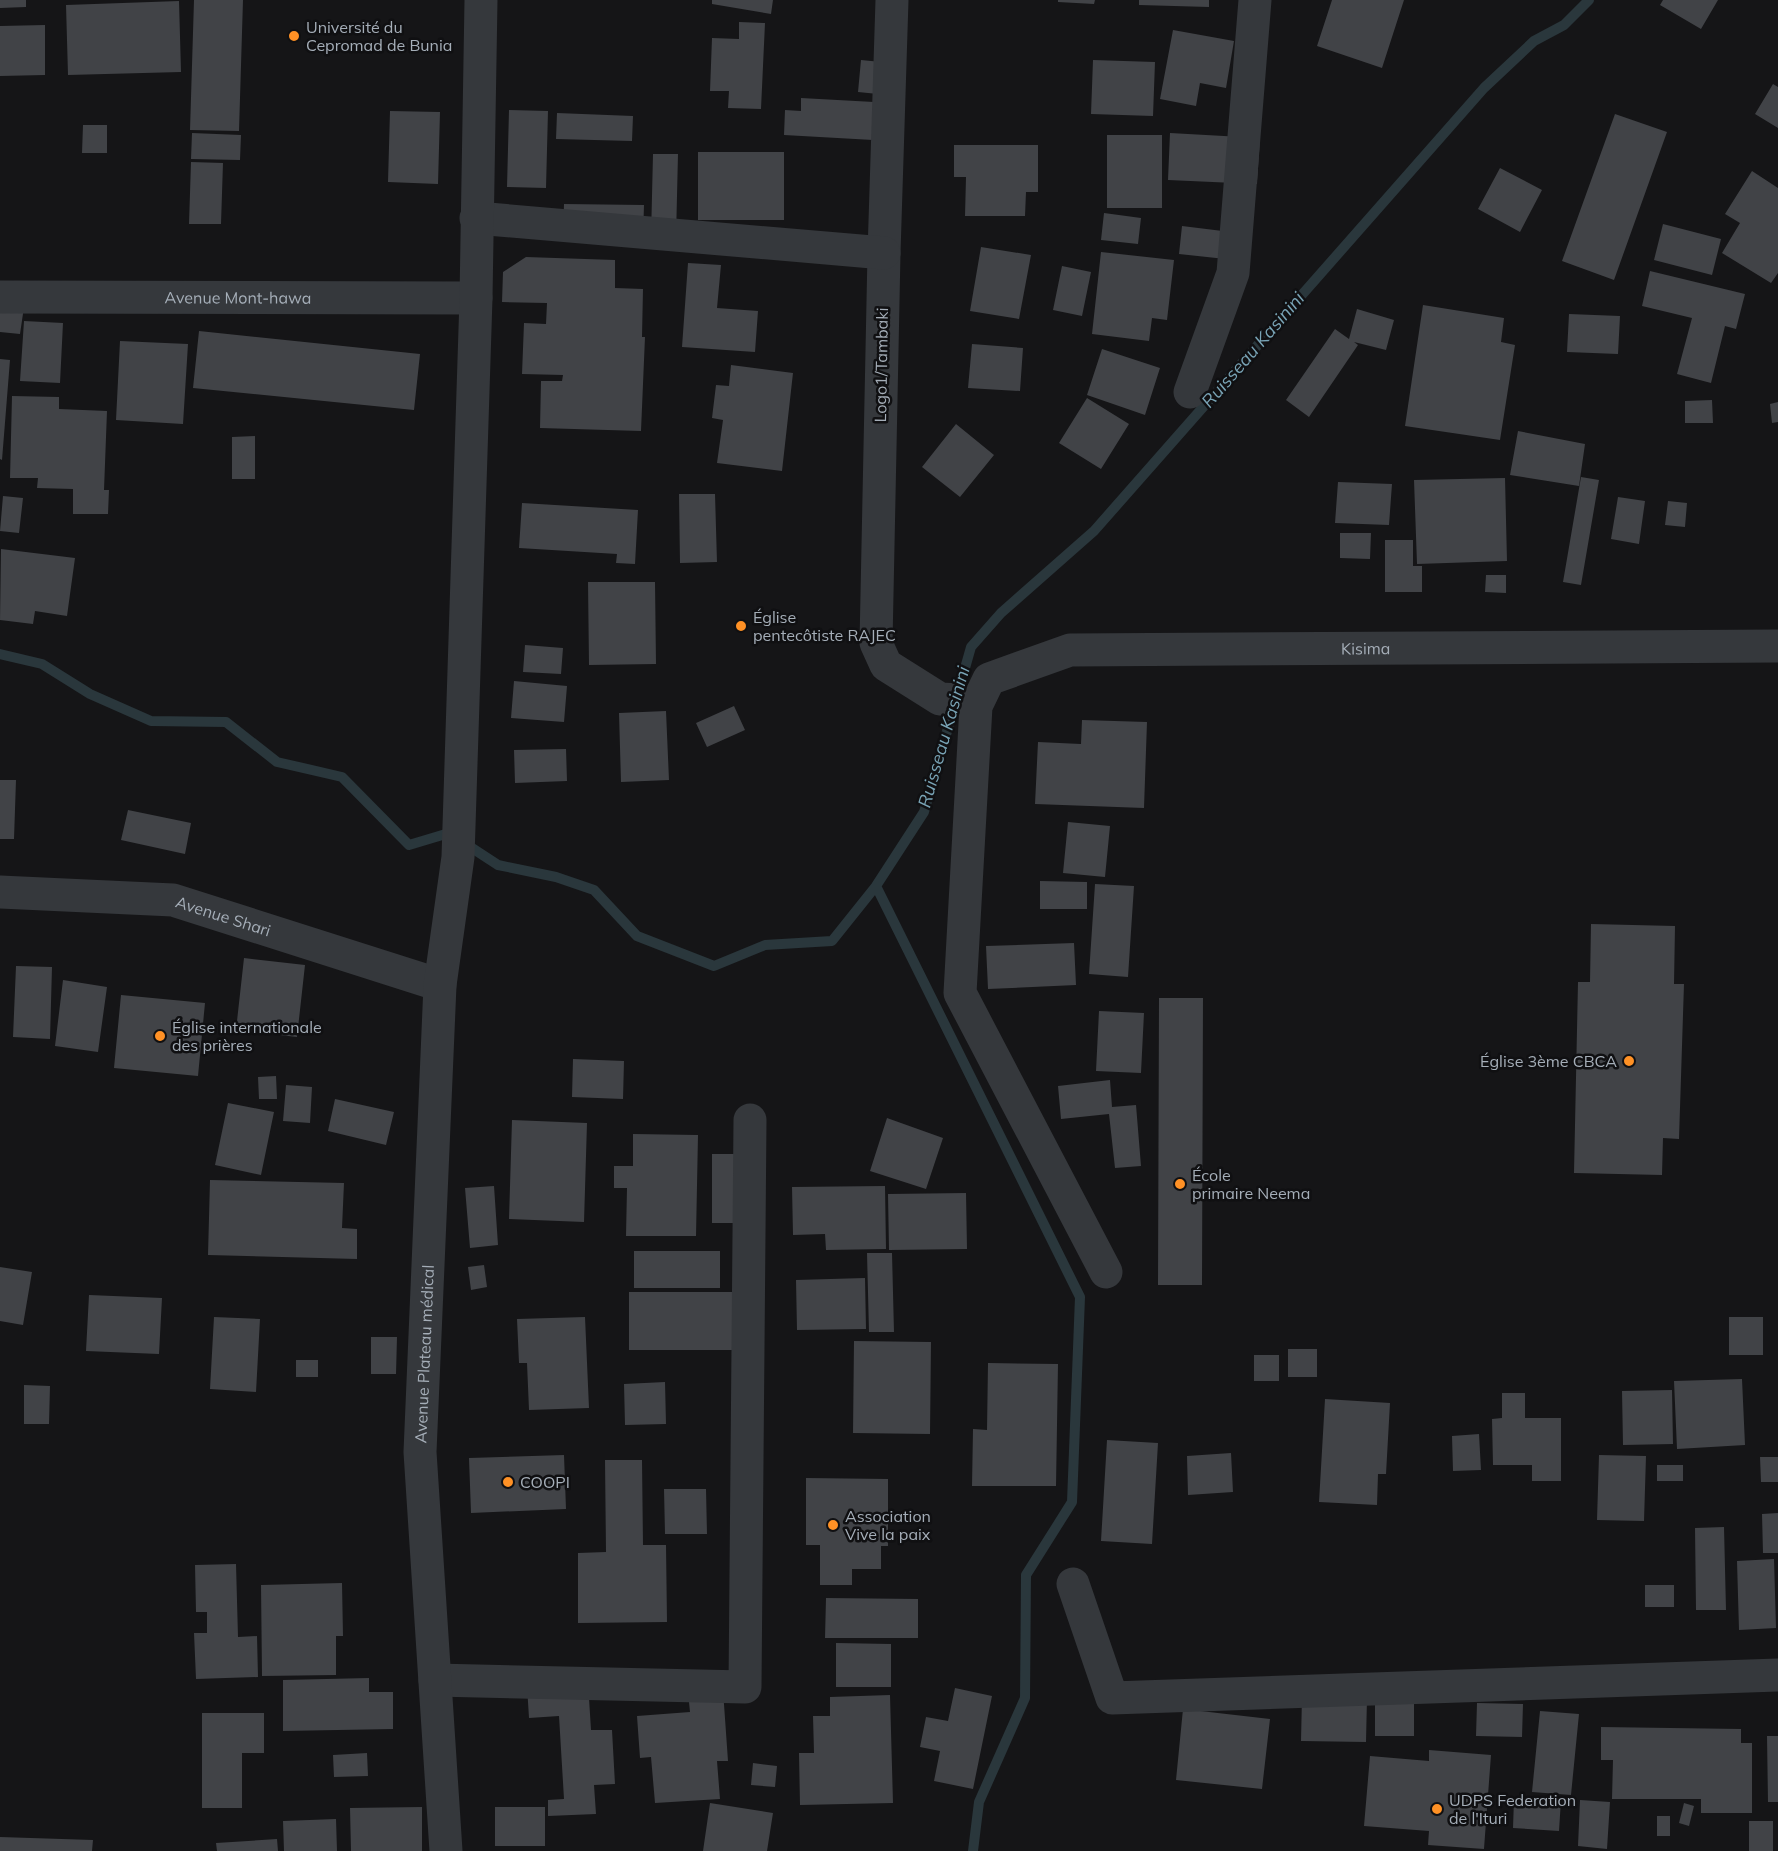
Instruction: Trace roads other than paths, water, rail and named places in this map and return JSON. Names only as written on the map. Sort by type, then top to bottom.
[{"type":"street","name":"Avenue Plateau médical","points":[[446,1851],[420,1452],[440,985],[458,857],[476,298],[481,0]]},
{"type":"street","name":"Logo1/Tambaki","points":[[892,0],[876,643],[886,665],[959,701]]},
{"type":"street","points":[[1190,393],[1233,273],[1255,0]]},
{"type":"street","points":[[476,218],[884,253]]},
{"type":"street","name":"Avenue Mont-hawa","points":[[0,297],[476,298]]},
{"type":"street","name":"Kisima","points":[[959,701],[989,679],[1070,650],[1778,646]]},
{"type":"street","points":[[959,701],[960,993],[1106,1272]]},
{"type":"street","name":"Avenue Shari","points":[[0,892],[173,900],[440,985]]},
{"type":"street","points":[[435,1680],[745,1687],[750,1120]]},
{"type":"street","points":[[1073,1584],[1112,1698],[1778,1675]]},
{"type":"waterway","name":"Ruisseau Kasinini","points":[[0,654],[42,664],[90,694],[151,721],[226,722],[277,762],[342,777],[409,845],[449,833],[498,865],[556,877],[594,890],[637,936],[714,966],[765,945],[832,941],[876,886],[924,812],[971,647],[1001,613],[1094,531],[1484,88],[1534,41],[1564,25],[1589,0]]},
{"type":"waterway","points":[[876,886],[1080,1297],[1072,1502],[1026,1575],[1025,1698],[979,1802],[973,1851]]},
{"type":"place","name":"Université du Cepromad de Bunia","points":[[294,36]]},
{"type":"place","name":"Église pentecôtiste RAJEC","points":[[741,626]]},
{"type":"place","name":"Église internationale des prières","points":[[160,1036]]},
{"type":"place","name":"Église 3ème CBCA","points":[[1629,1061]]},
{"type":"place","name":"École primaire Neema","points":[[1180,1184]]},
{"type":"place","name":"COOPI","points":[[508,1482]]},
{"type":"place","name":"Association Vive la paix","points":[[833,1525]]},
{"type":"place","name":"UDPS Federation de l'Ituri","points":[[1437,1809]]}]
